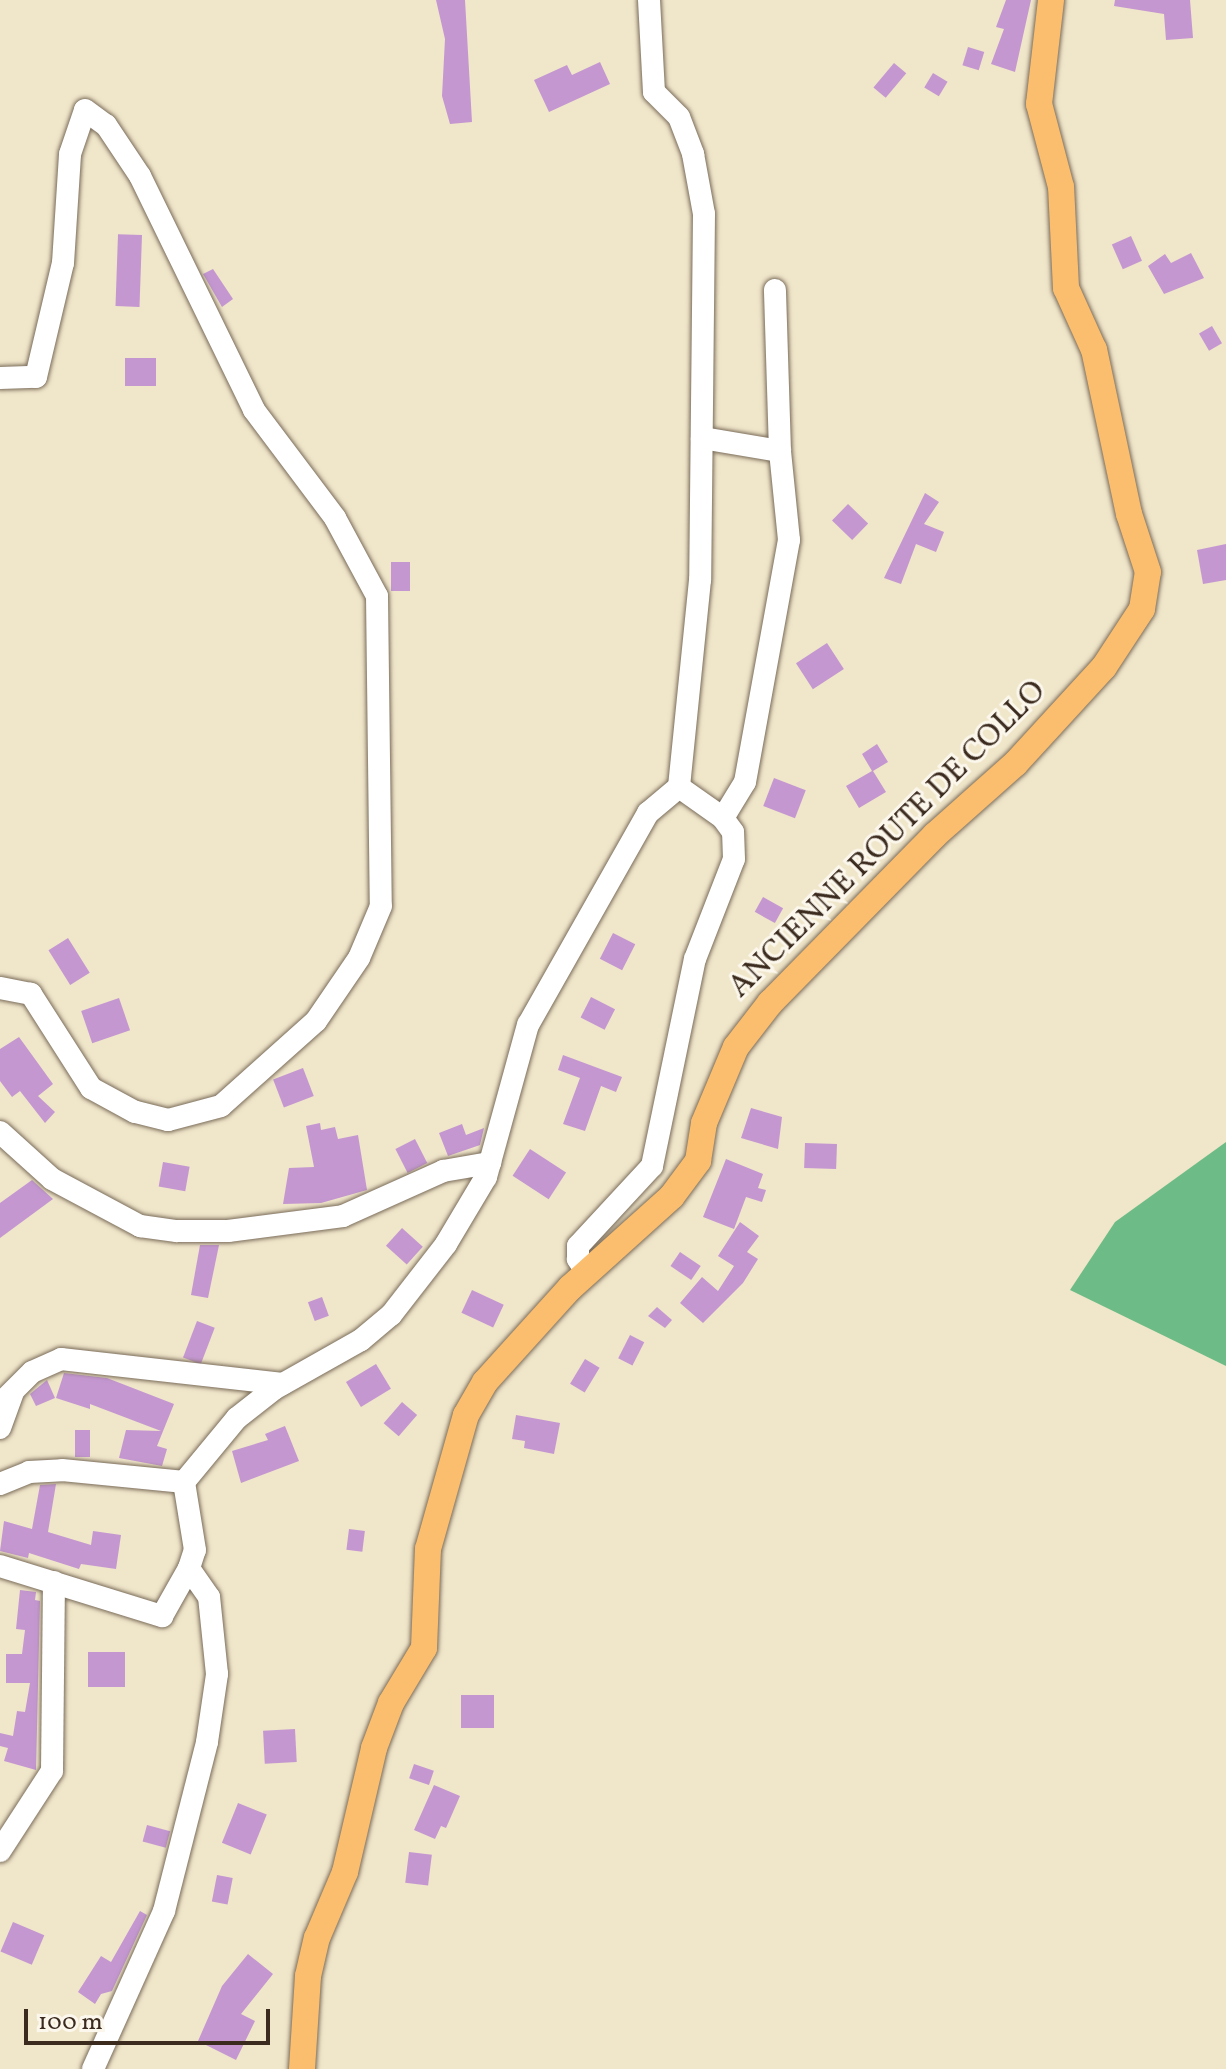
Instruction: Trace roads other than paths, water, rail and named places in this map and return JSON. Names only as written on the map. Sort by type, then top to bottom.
[{"type":"main road","name":"ANCIENNE ROUTE DE COLLO","points":[[302,2069],[308,1976],[317,1938],[345,1872],[378,1737],[391,1703],[424,1648],[428,1549],[466,1415],[485,1382],[587,1273],[672,1196],[698,1161],[704,1123],[736,1047],[770,1003],[935,835],[1015,764],[1104,667],[1142,609],[1148,572],[1129,514],[1094,350],[1066,288],[1061,187],[1039,104],[1051,0]]},
{"type":"street","points":[[0,1566],[162,1616],[189,1568],[195,1550],[184,1482],[237,1418],[283,1384],[361,1340],[391,1315],[446,1244],[490,1163],[504,1125],[528,1025],[648,813],[679,787],[700,580],[704,214],[693,154],[679,117],[654,92],[649,0]]},
{"type":"street","points":[[0,378],[36,377],[63,263],[70,154],[85,110],[106,125],[140,176],[254,410],[335,518],[377,596],[381,906],[359,958],[316,1021],[221,1106],[168,1120],[135,1112],[91,1088],[31,994],[0,988]]},
{"type":"street","points":[[723,818],[745,782],[789,540],[780,451],[775,290]]},
{"type":"street","points":[[702,438],[780,451]]},
{"type":"street","points":[[587,1273],[578,1259],[578,1246],[652,1166],[660,1140],[695,959],[734,859],[733,832],[723,818],[679,787]]},
{"type":"street","points":[[0,1132],[52,1179],[140,1226],[177,1231],[228,1231],[343,1216],[443,1171],[490,1163]]},
{"type":"street","points":[[0,1428],[6,1398],[32,1372],[61,1359],[283,1384]]},
{"type":"street","points":[[0,1484],[29,1472],[62,1470],[184,1482]]},
{"type":"street","points":[[93,2069],[164,1911],[207,1742],[217,1674],[215,1629],[209,1597],[189,1568]]},
{"type":"street","points":[[0,1851],[52,1771],[54,1582]]}]
